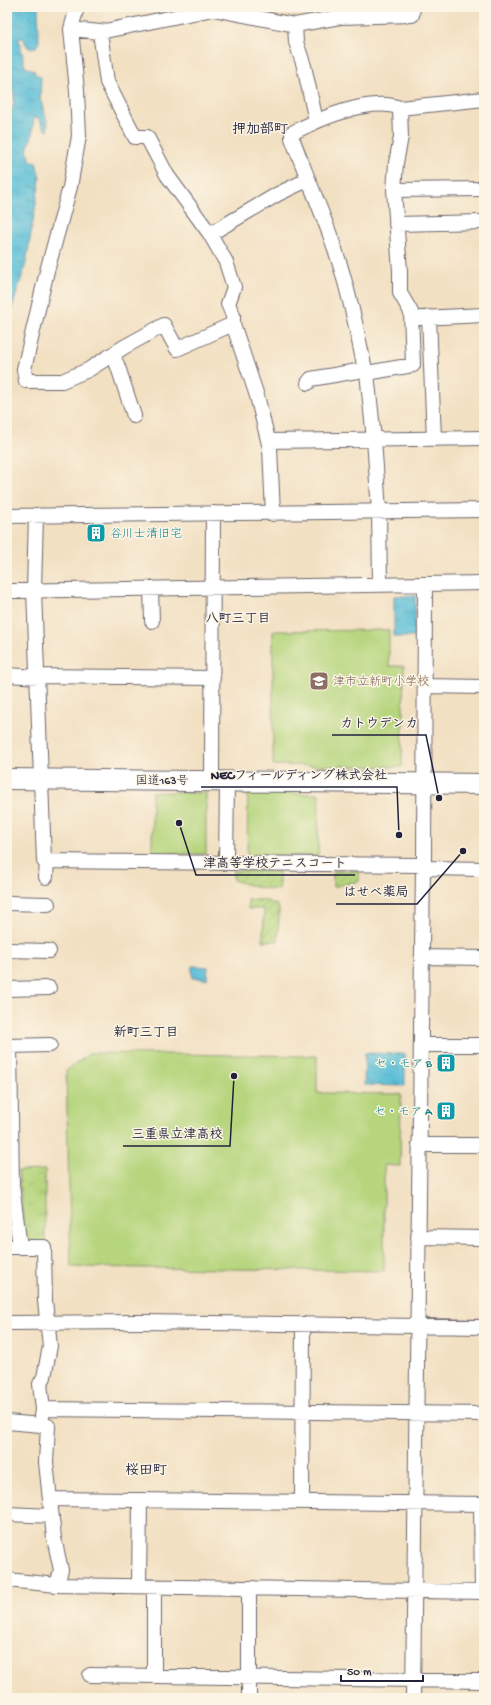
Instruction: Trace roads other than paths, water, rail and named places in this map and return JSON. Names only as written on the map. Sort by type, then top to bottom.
[{"type":"highway","name":"国道163号","points":[[7,779],[219,780],[484,784]]},
{"type":"street","points":[[77,7],[71,29],[77,91],[78,136],[70,187],[47,271],[24,370],[26,381],[62,381],[88,370],[124,347],[164,325],[177,349],[233,324]]},
{"type":"street","points":[[71,29],[100,32],[213,9],[295,25],[340,17],[412,15],[413,7]]},
{"type":"street","points":[[295,25],[296,42],[304,66],[316,121]]},
{"type":"street","points":[[100,32],[107,82],[135,137],[147,137],[167,175],[210,234],[231,273],[234,287],[228,304],[233,315],[233,324],[257,396],[268,441],[273,514]]},
{"type":"street","points":[[380,585],[379,511],[374,439],[366,372],[357,331],[337,258],[330,236],[307,180],[292,138],[292,133],[316,121],[345,111],[382,104],[391,104],[400,108],[484,100]]},
{"type":"street","points":[[308,382],[311,379],[413,365],[411,312],[400,293],[400,271],[394,190],[396,163],[401,137],[400,108]]},
{"type":"street","points":[[210,234],[278,194],[307,180]]},
{"type":"street","points":[[394,190],[484,188]]},
{"type":"street","points":[[396,224],[484,222]]},
{"type":"street","points":[[412,318],[484,315]]},
{"type":"street","points":[[429,317],[434,438]]},
{"type":"street","points":[[113,355],[134,416]]},
{"type":"street","points":[[268,441],[484,438]]},
{"type":"street","points":[[7,516],[213,513],[273,514],[484,510]]},
{"type":"street","points":[[213,513],[213,678],[226,863]]},
{"type":"street","points":[[36,515],[34,590],[38,676],[40,779],[46,877]]},
{"type":"street","points":[[7,591],[484,583]]},
{"type":"street","points":[[413,1698],[419,1144],[425,784],[425,585]]},
{"type":"street","points":[[151,588],[152,621]]},
{"type":"street","points":[[7,675],[213,678]]},
{"type":"street","points":[[425,686],[484,687]]},
{"type":"street","points":[[46,861],[423,866],[427,868],[484,869]]},
{"type":"street","points":[[7,903],[48,904]]},
{"type":"street","points":[[7,950],[49,951]]},
{"type":"street","points":[[422,957],[484,958]]},
{"type":"street","points":[[7,989],[49,988]]},
{"type":"street","points":[[421,1045],[484,1045]]},
{"type":"street","points":[[41,1425],[44,1409],[40,1384],[44,1377],[50,1346],[46,1323],[44,1248],[14,1247],[9,1046],[50,1046]]},
{"type":"street","points":[[419,1144],[484,1145]]},
{"type":"street","points":[[418,1237],[484,1238]]},
{"type":"street","points":[[7,1322],[143,1322],[484,1327]]},
{"type":"street","points":[[302,1502],[303,1324]]},
{"type":"street","points":[[44,1409],[484,1414]]},
{"type":"street","points":[[7,1422],[48,1426],[46,1462],[54,1538],[61,1570],[57,1585]]},
{"type":"street","points":[[7,1580],[57,1585],[483,1592],[482,1504],[50,1499]]},
{"type":"street","points":[[139,1586],[140,1500]]},
{"type":"street","points":[[7,1514],[52,1516]]},
{"type":"street","points":[[154,1587],[154,1676]]},
{"type":"street","points":[[249,1588],[249,1698]]},
{"type":"street","points":[[90,1675],[484,1681]]},
{"type":"water","points":[[7,7],[38,7],[39,42],[36,47],[31,49],[27,46],[22,37],[19,39],[25,67],[34,70],[35,74],[41,77],[40,98],[48,124],[47,132],[38,118],[34,118],[32,136],[27,150],[31,161],[36,162],[40,179],[26,263],[7,325],[7,137],[14,100],[10,63],[7,54]]},
{"type":"water","points":[[394,596],[415,596],[415,637],[394,637]]},
{"type":"water","points":[[192,966],[208,967],[207,979],[192,978]]},
{"type":"water","points":[[365,1053],[405,1054],[405,1086],[364,1085]]},
{"type":"place","name":"谷川士清旧宅","points":[[96,533]]},
{"type":"place","name":"津市立新町小学校","points":[[319,681]]},
{"type":"place","name":"カトウデンカ","points":[[439,798]]},
{"type":"place","name":"津高等学校テニスコート","points":[[179,823]]},
{"type":"place","name":"NECフィールディング株式会社","points":[[399,835]]},
{"type":"place","name":"はせべ薬局","points":[[463,851]]},
{"type":"place","name":"セ・モア B","points":[[446,1063]]},
{"type":"place","name":"三重県立津高校","points":[[234,1076]]},
{"type":"place","name":"セ・モア A","points":[[446,1111]]},
{"type":"district","name":"押加部町","points":[[260,128]]},
{"type":"district","name":"八町三丁目","points":[[238,617]]},
{"type":"district","name":"新町三丁目","points":[[146,1031]]},
{"type":"district","name":"桜田町","points":[[146,1469]]}]
